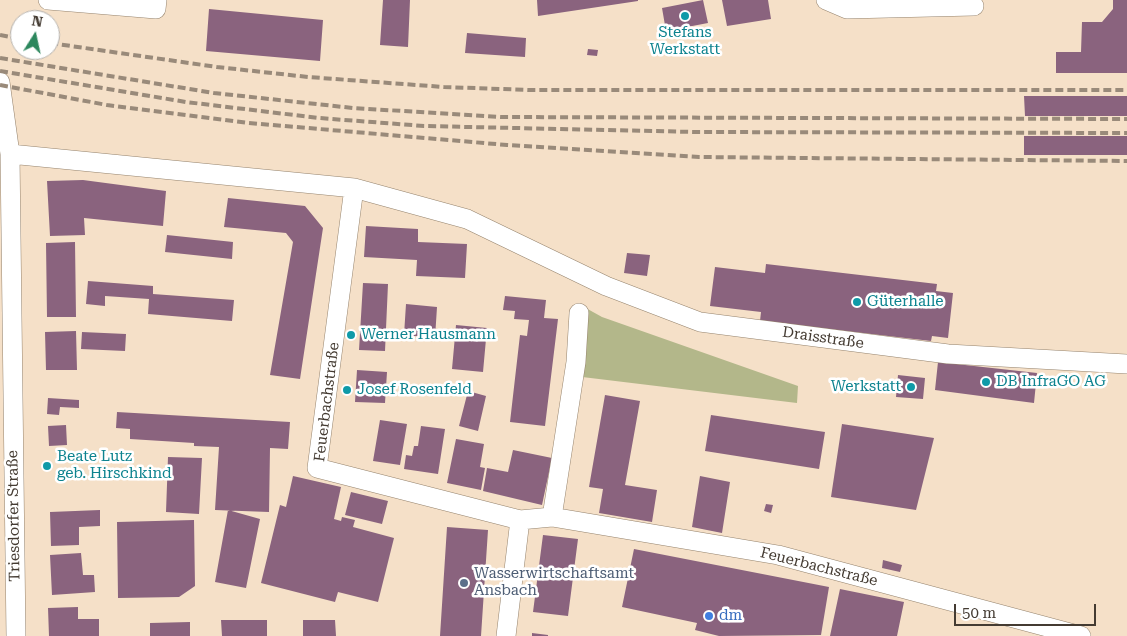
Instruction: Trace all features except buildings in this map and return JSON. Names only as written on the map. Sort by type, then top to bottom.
[{"type":"street","points":[[48,0],[156,9],[157,0]]},
{"type":"street","points":[[826,0],[847,9],[974,6]]},
{"type":"street","name":"Triesdorfer Straße","points":[[0,82],[4,126],[10,154],[7,528],[16,636]]},
{"type":"street","points":[[10,154],[354,188]]},
{"type":"street","name":"Draisstraße","points":[[354,188],[467,219],[606,286],[700,322],[948,354],[1127,364]]},
{"type":"street","name":"Feuerbachstraße","points":[[354,188],[318,468],[520,520],[552,518],[778,555],[1081,636]]},
{"type":"street","points":[[552,518],[576,362],[579,313]]},
{"type":"street","points":[[506,636],[520,520]]},
{"type":"green space","points":[[584,307],[602,317],[798,386],[797,403],[574,376]]},
{"type":"railway","points":[[0,35],[10,37]]},
{"type":"railway","points":[[60,44],[217,67],[308,77],[444,87],[530,90],[1127,90]]},
{"type":"railway","points":[[0,58],[214,93],[353,108],[502,117],[1127,119]]},
{"type":"railway","points":[[0,71],[186,102],[319,118],[424,126],[697,132],[1127,133]]},
{"type":"railway","points":[[0,85],[107,105],[249,123],[507,145],[699,157],[1127,161]]},
{"type":"place","name":"Stefans Werkstatt","points":[[685,16]]},
{"type":"place","name":"Güterhalle","points":[[857,302]]},
{"type":"place","name":"Werner Hausmann","points":[[351,335]]},
{"type":"place","name":"DB InfraGO AG","points":[[986,382]]},
{"type":"place","name":"Werkstatt","points":[[911,387]]},
{"type":"place","name":"Josef Rosenfeld","points":[[347,390]]},
{"type":"place","name":"Beate Lutz geb. Hirschkind","points":[[47,466]]},
{"type":"place","name":"Wasserwirtschaftsamt Ansbach","points":[[464,583]]},
{"type":"place","name":"dm","points":[[709,616]]}]
